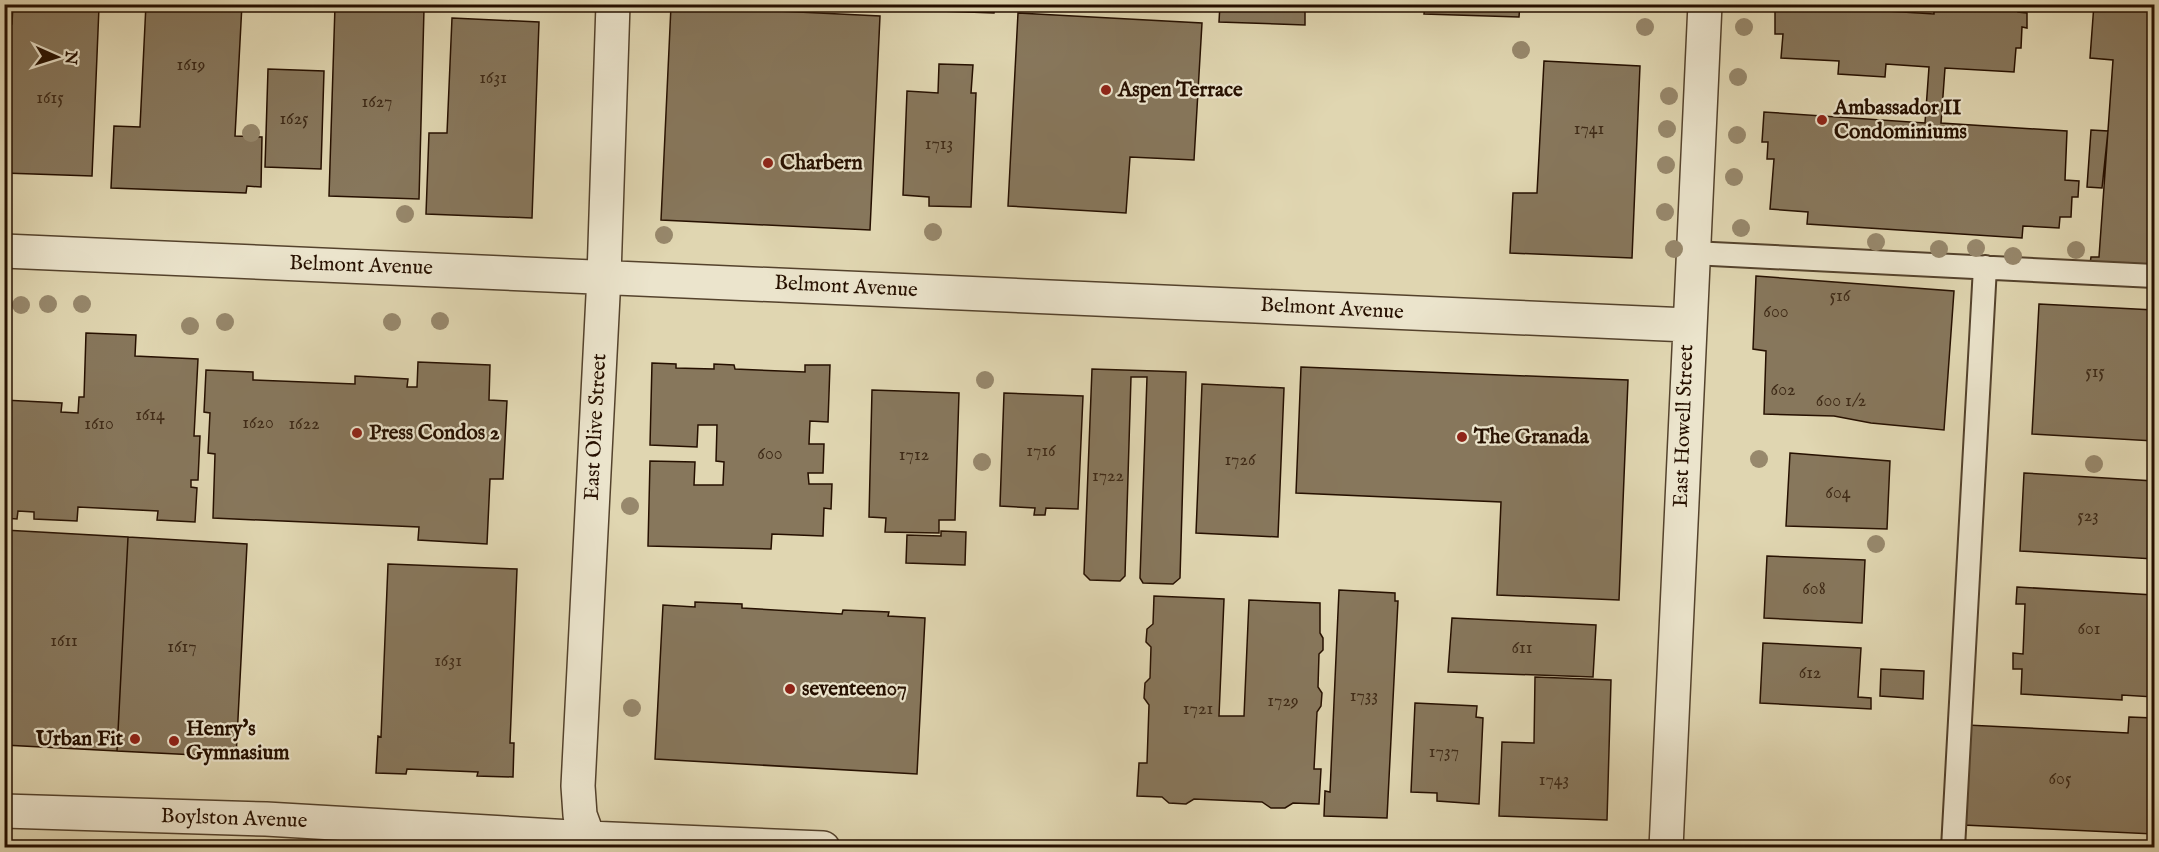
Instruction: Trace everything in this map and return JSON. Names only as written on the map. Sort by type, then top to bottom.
[{"type":"street","name":"East Olive Street","points":[[590,843],[580,815],[578,786],[604,276],[613,4]]},
{"type":"street","name":"East Howell Street","points":[[1666,848],[1688,325],[1705,4]]},
{"type":"street","name":"Belmont Avenue","points":[[4,251],[1688,325]]},
{"type":"street","name":"Boylston Avenue","points":[[4,811],[310,821],[590,843],[823,848]]},
{"type":"lane","points":[[1692,253],[2154,276]]},
{"type":"lane","points":[[1953,848],[1985,267]]},
{"type":"building","points":[[13,4],[99,7],[92,176],[4,173],[4,24],[12,24]]},
{"type":"building","points":[[146,4],[242,4],[235,136],[262,137],[261,187],[247,186],[246,193],[111,188],[114,126],[140,127]]},
{"type":"building","points":[[823,4],[906,4],[905,8]]},
{"type":"building","points":[[913,4],[995,4],[994,13],[912,10]]},
{"type":"building","points":[[1220,4],[1305,4],[1305,25],[1219,22]]},
{"type":"building","points":[[1425,4],[1520,4],[1519,17],[1424,14]]},
{"type":"building","name":"Ambassador II Condominiums","points":[[1775,4],[1870,4],[1870,10],[1934,14],[1934,4],[2019,4],[2018,12],[2027,13],[2027,28],[2022,27],[2021,48],[2016,48],[2014,72],[1945,68],[1941,123],[2067,131],[2065,180],[2079,181],[2078,197],[2072,197],[2071,217],[2060,217],[2059,228],[2023,226],[2022,238],[1807,224],[1808,212],[1770,209],[1774,159],[1767,159],[1768,142],[1762,142],[1764,112],[1925,123],[1929,67],[1886,64],[1885,77],[1838,74],[1839,61],[1781,58],[1783,34],[1775,34]]},
{"type":"building","points":[[2094,4],[2154,5],[2154,269],[2090,264],[2091,257],[2099,257],[2113,60],[2090,58]]},
{"type":"building","points":[[335,6],[424,9],[419,199],[329,196]]},
{"type":"building","name":"Charbern","points":[[671,6],[880,16],[870,230],[661,220]]},
{"type":"building","name":"Aspen Terrace","points":[[1018,13],[1202,23],[1194,160],[1130,157],[1126,213],[1008,206]]},
{"type":"building","points":[[452,18],[539,22],[532,218],[426,214],[429,133],[447,133]]},
{"type":"building","points":[[1544,61],[1640,66],[1632,258],[1510,253],[1513,193],[1537,193]]},
{"type":"building","points":[[939,64],[973,65],[971,93],[976,93],[971,207],[929,206],[929,197],[903,195],[907,91],[938,93]]},
{"type":"building","points":[[268,69],[324,71],[321,169],[265,167]]},
{"type":"building","points":[[2091,130],[2108,131],[2102,188],[2087,187]]},
{"type":"building","points":[[1756,276],[1954,291],[1944,430],[1871,423],[1834,416],[1764,414],[1766,351],[1753,349]]},
{"type":"building","points":[[2039,304],[2154,310],[2154,441],[2032,434]]},
{"type":"building","points":[[86,333],[136,335],[135,356],[198,359],[194,436],[200,436],[198,480],[191,480],[191,487],[197,488],[195,522],[157,520],[158,511],[78,507],[77,521],[34,519],[34,512],[18,511],[17,519],[4,518],[4,400],[62,403],[61,412],[78,413],[79,397],[84,397]]},
{"type":"building","name":"Press Condos 2","points":[[418,362],[490,365],[489,400],[507,401],[503,479],[490,479],[487,544],[418,540],[419,527],[213,518],[215,454],[208,453],[210,413],[204,412],[206,370],[253,372],[253,380],[355,384],[355,376],[408,379],[407,387],[417,387]]},
{"type":"building","points":[[652,363],[676,364],[676,368],[714,369],[714,364],[734,365],[735,369],[805,372],[805,365],[830,365],[828,422],[810,421],[809,444],[824,444],[823,473],[808,473],[809,484],[832,484],[831,509],[824,508],[823,536],[772,534],[771,549],[648,546],[650,461],[695,462],[694,485],[723,485],[724,462],[716,461],[717,425],[698,425],[697,447],[650,445]]},
{"type":"building","name":"The Granada","points":[[1301,367],[1628,380],[1619,600],[1497,595],[1501,502],[1296,493]]},
{"type":"building","points":[[1092,369],[1186,372],[1180,578],[1173,584],[1143,583],[1140,578],[1147,377],[1131,377],[1125,576],[1120,581],[1090,580],[1084,574]]},
{"type":"building","points":[[1202,384],[1284,388],[1278,537],[1196,533]]},
{"type":"building","points":[[872,390],[959,393],[955,520],[939,520],[939,533],[885,532],[886,518],[869,517]]},
{"type":"building","points":[[1004,393],[1083,396],[1078,509],[1046,508],[1045,515],[1034,515],[1035,508],[1000,506]]},
{"type":"building","points":[[1790,453],[1890,461],[1887,529],[1786,526]]},
{"type":"building","points":[[2024,473],[2154,481],[2154,559],[2020,551]]},
{"type":"building","points":[[4,530],[128,537],[117,751],[4,745]]},
{"type":"building","points":[[941,531],[966,532],[965,565],[906,563],[907,535],[941,536]]},
{"type":"building","points":[[128,537],[247,544],[236,757],[117,751]]},
{"type":"building","points":[[1767,556],[1865,560],[1862,623],[1764,618]]},
{"type":"building","points":[[388,564],[517,569],[510,743],[514,743],[513,777],[477,776],[478,772],[407,769],[406,774],[376,773],[378,736],[381,737]]},
{"type":"building","points":[[2017,587],[2154,595],[2154,697],[2122,695],[2122,700],[2021,694],[2022,669],[2013,669],[2013,653],[2023,654],[2025,604],[2016,604]]},
{"type":"building","points":[[1339,590],[1395,593],[1395,601],[1398,601],[1387,818],[1324,816],[1325,791],[1330,792]]},
{"type":"building","points":[[1154,596],[1224,599],[1219,716],[1244,716],[1249,600],[1320,603],[1320,633],[1323,638],[1323,650],[1319,654],[1318,687],[1322,693],[1321,706],[1317,712],[1314,769],[1321,769],[1319,804],[1293,803],[1285,808],[1271,808],[1262,802],[1194,799],[1186,804],[1169,803],[1162,797],[1137,796],[1139,763],[1147,763],[1149,705],[1144,698],[1145,683],[1150,678],[1151,647],[1146,642],[1147,629],[1153,624]]},
{"type":"building","name":"seventeen07","points":[[695,602],[742,604],[742,608],[842,614],[843,610],[889,612],[888,616],[925,618],[917,774],[655,759],[663,605],[695,607]]},
{"type":"building","points":[[1452,618],[1596,625],[1593,677],[1448,672]]},
{"type":"building","points":[[1763,643],[1861,648],[1858,697],[1871,698],[1871,709],[1760,703]]},
{"type":"building","points":[[1881,669],[1924,671],[1923,699],[1880,696]]},
{"type":"building","points":[[1535,677],[1611,680],[1607,820],[1499,816],[1502,742],[1534,743]]},
{"type":"building","points":[[1415,703],[1477,706],[1476,717],[1483,718],[1479,804],[1437,801],[1437,793],[1411,792]]},
{"type":"building","points":[[2129,717],[2154,718],[2154,834],[1963,825],[1967,725],[2128,733]]},
{"type":"place","name":"Aspen Terrace","points":[[1106,90]]},
{"type":"place","name":"Ambassador II Condominiums","points":[[1822,120]]},
{"type":"place","name":"Charbern","points":[[768,163]]},
{"type":"place","name":"Press Condos 2","points":[[357,433]]},
{"type":"place","name":"The Granada","points":[[1462,437]]},
{"type":"place","name":"seventeen07","points":[[790,689]]},
{"type":"place","name":"Urban Fit","points":[[135,739]]},
{"type":"place","name":"Henry's Gymnasium","points":[[174,741]]}]
